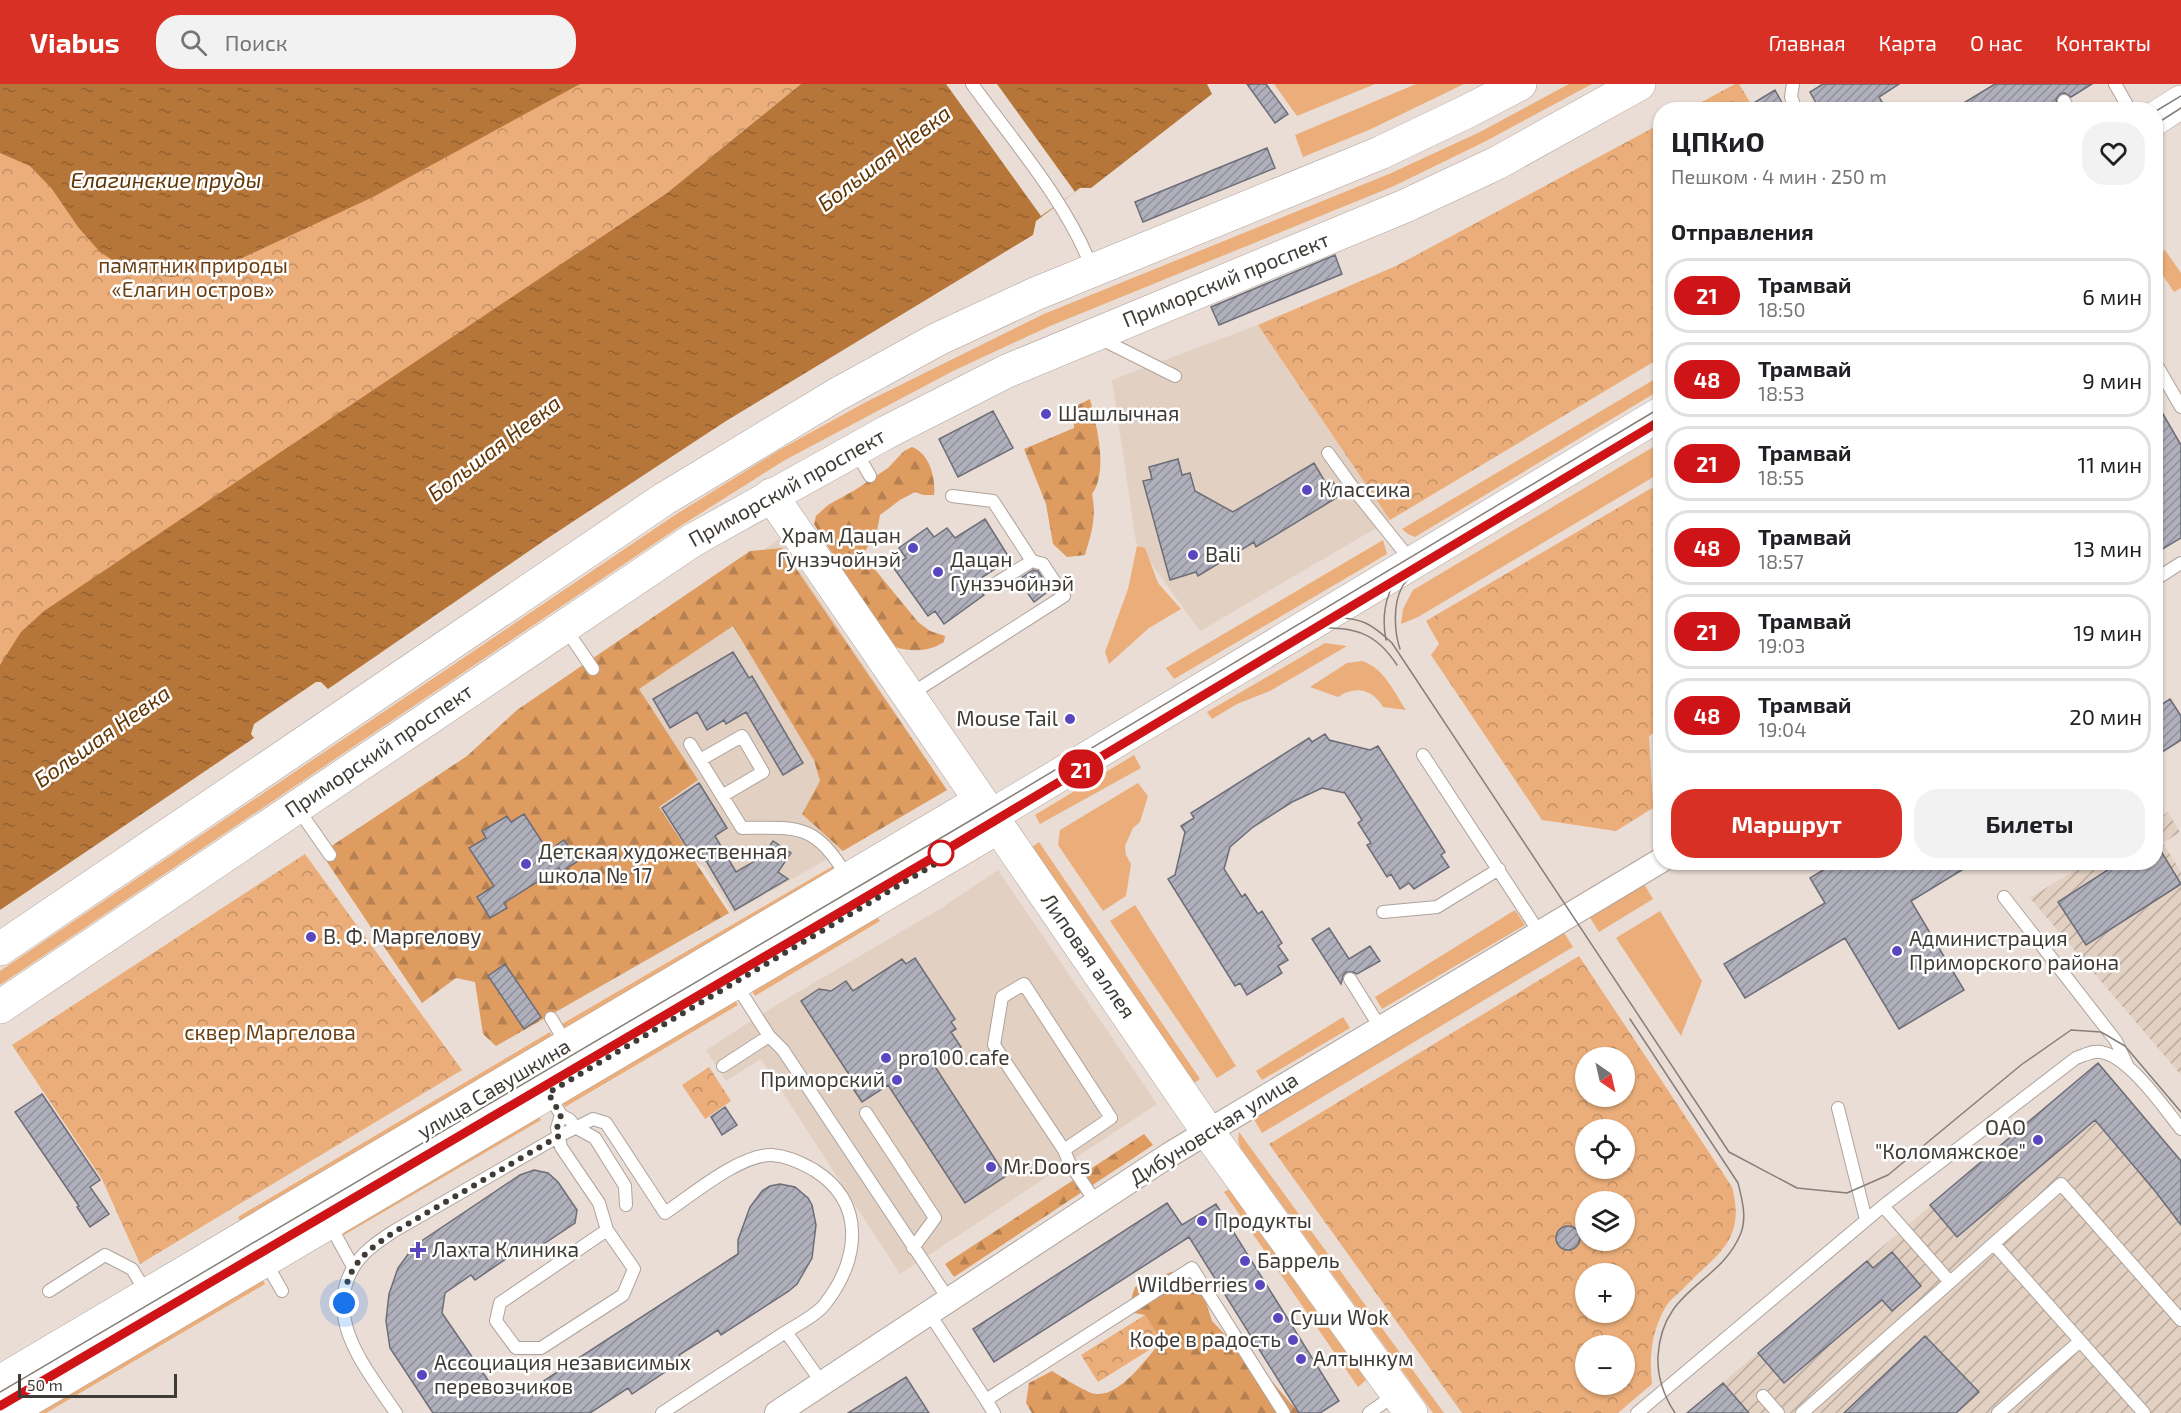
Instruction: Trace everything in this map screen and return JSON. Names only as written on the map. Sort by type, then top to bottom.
[{"type":"main road","points":[[0,949],[664,499],[836,394],[938,339],[1093,269],[1380,153],[1520,84]]},
{"type":"main road","name":"Приморский проспект","points":[[0,1007],[693,540],[771,495],[862,463],[1007,371],[1405,206],[1497,163],[1639,84]]},
{"type":"main road","points":[[2163,114],[2181,102]]},
{"type":"main road","name":"улица Савушкина","points":[[6,1413],[329,1223],[554,1104],[735,983],[983,836],[991,816],[1653,418]]},
{"type":"main road","name":"Липовая аллея","points":[[771,495],[1208,1132],[1404,1403]]},
{"type":"main road","name":"улица Савушкина","points":[[0,1382],[967,809],[991,816]]},
{"type":"street","name":"Дибуновская улица","points":[[777,1413],[1208,1132],[1653,865]]},
{"type":"lane","points":[[972,84],[1059,204],[1084,247],[1093,269]]},
{"type":"lane","points":[[1793,84],[1791,97],[1793,102]]},
{"type":"lane","points":[[2115,84],[2125,102]]},
{"type":"lane","points":[[1093,334],[1175,376]]},
{"type":"lane","points":[[2163,376],[2181,407]]},
{"type":"lane","points":[[1328,453],[1362,500],[1413,562]]},
{"type":"lane","points":[[908,696],[1064,596],[1043,564],[1032,561],[993,501],[952,496]]},
{"type":"lane","points":[[998,582],[1032,561]]},
{"type":"lane","points":[[2163,575],[2181,563]]},
{"type":"lane","points":[[564,627],[593,669]]},
{"type":"lane","points":[[700,760],[742,736],[763,772],[722,796]]},
{"type":"lane","points":[[690,744],[742,828],[791,828],[818,838],[834,856],[849,879]]},
{"type":"lane","points":[[1423,755],[1539,932]]},
{"type":"lane","points":[[296,807],[330,855]]},
{"type":"lane","points":[[1383,912],[1437,907],[1499,869]]},
{"type":"lane","points":[[2004,897],[2116,1041],[2128,1066],[2181,1129]]},
{"type":"lane","points":[[1350,979],[1380,1027]]},
{"type":"lane","points":[[735,983],[769,1036],[783,1050],[949,1300]]},
{"type":"lane","points":[[1064,1150],[1111,1118],[1024,984],[1002,997],[994,1045],[1064,1150],[1069,1162],[1096,1204]]},
{"type":"lane","points":[[551,1018],[567,1046]]},
{"type":"lane","points":[[723,1066],[769,1036]]},
{"type":"lane","points":[[1637,1413],[1883,1206],[2076,1058],[2095,1052],[2109,1054],[2128,1066]]},
{"type":"lane","points":[[554,1104],[575,1127],[594,1138],[625,1185],[626,1204]]},
{"type":"lane","points":[[554,1104],[561,1147],[599,1203],[607,1230],[634,1269],[623,1295],[541,1348],[516,1348],[496,1321],[500,1303],[607,1230]]},
{"type":"lane","points":[[1839,1108],[1866,1221]]},
{"type":"lane","points":[[866,1113],[934,1218],[913,1248]]},
{"type":"lane","points":[[396,1413],[356,1352],[343,1317],[344,1289],[353,1267],[372,1247],[394,1232],[559,1136],[593,1119],[606,1123],[665,1213],[743,1160],[772,1155],[802,1163],[824,1176],[840,1194],[852,1218],[853,1244],[846,1271],[824,1306],[662,1413]]},
{"type":"lane","points":[[1802,1413],[2061,1184],[2181,1320]]},
{"type":"lane","points":[[1883,1206],[1950,1282]]},
{"type":"lane","points":[[329,1223],[353,1267]]},
{"type":"lane","points":[[1994,1244],[2144,1413]]},
{"type":"lane","points":[[49,1291],[105,1255],[132,1269],[148,1295]]},
{"type":"lane","points":[[264,1260],[282,1291]]},
{"type":"lane","points":[[986,1400],[1192,1268],[1284,1413]]},
{"type":"lane","points":[[928,1313],[994,1413]]},
{"type":"lane","points":[[786,1332],[822,1383]]},
{"type":"lane","points":[[1998,1413],[2080,1341]]},
{"type":"lane","points":[[1763,1396],[1778,1413]]},
{"type":"lane","points":[[1369,1413],[1404,1403]]},
{"type":"shaded area","points":[[1258,325],[1390,520],[1200,631],[1136,542],[1112,380]]},
{"type":"shaded area","points":[[779,539],[947,790],[733,913],[704,867],[686,856],[584,700],[593,669]]},
{"type":"shaded area","points":[[2168,812],[2180,832],[2163,843],[2163,815]]},
{"type":"shaded area","points":[[2163,843],[2181,872],[2181,1075],[2030,898],[2076,870],[2163,870]]},
{"type":"shaded area","points":[[998,870],[1157,1104],[900,1274],[761,1059],[726,1081],[706,1050],[778,1004],[940,909]]},
{"type":"shaded area","points":[[2098,1063],[2181,1161],[2181,1413],[1696,1413],[1692,1409]]},
{"type":"green space","name":"памятник природы «Елагин остров»","points":[[0,84],[801,84],[667,193],[469,327],[0,665]]},
{"type":"green space","points":[[1274,84],[1375,84],[1297,116]]},
{"type":"green space","points":[[1416,84],[1464,84],[1371,129],[1303,157],[1295,135]]},
{"type":"green space","points":[[1569,84],[1592,84],[1486,141],[1394,186],[1050,326],[953,371],[785,460],[682,525],[0,985],[0,971],[675,515],[779,450],[866,402],[1044,314],[1389,174],[1480,132]]},
{"type":"green space","points":[[1739,84],[1750,102],[1702,102]]},
{"type":"green space","points":[[1653,128],[1653,362],[1390,520],[1258,325],[1396,266]]},
{"type":"green space","points":[[2165,250],[2181,273],[2181,288],[2174,292],[2163,276],[2163,252]]},
{"type":"green space","points":[[1653,380],[1653,394],[1415,537],[1402,529]]},
{"type":"green space","points":[[1090,399],[1100,447],[1100,473],[1092,494],[1093,525],[1085,555],[1067,557],[1053,544],[1046,504],[1024,449],[1074,428],[1074,407]]},
{"type":"green space","points":[[912,447],[923,454],[930,466],[934,481],[934,495],[915,492],[880,515],[877,531],[864,553],[918,622],[930,631],[945,636],[944,642],[932,648],[920,650],[895,647],[814,524],[816,516],[828,505],[888,468],[904,451]]},
{"type":"green space","points":[[1653,447],[1653,477],[1418,617],[1401,624],[1403,609],[1413,590]]},
{"type":"green space","points":[[1653,487],[1653,733],[1649,736],[1653,808],[1616,831],[1542,820],[1431,655],[1439,644],[1426,621]]},
{"type":"green space","points":[[1383,540],[1387,554],[1174,679],[1166,668]]},
{"type":"green space","points":[[1137,546],[1145,548],[1158,583],[1181,609],[1149,628],[1109,664],[1105,652],[1128,589]]},
{"type":"green space","points":[[782,548],[947,790],[843,851],[802,814],[820,781],[814,760],[733,626],[639,689],[698,780],[659,807],[729,913],[496,1046],[483,1034],[475,982],[456,978],[422,1003],[327,862],[327,849],[467,756],[517,710],[750,551]]},
{"type":"green space","points":[[1325,643],[1347,646],[1270,691],[1237,704],[1212,719],[1207,712]]},
{"type":"green space","points":[[1362,661],[1370,664],[1382,675],[1406,710],[1383,707],[1374,696],[1363,691],[1351,691],[1338,697],[1310,687],[1347,663]]},
{"type":"green space","points":[[1134,755],[1141,768],[1040,824],[1035,815]]},
{"type":"green space","points":[[1138,783],[1148,796],[1140,822],[1133,828],[1125,846],[1126,855],[1131,864],[1126,896],[1103,911],[1058,845],[1060,830]]},
{"type":"green space","points":[[1039,842],[1200,1079],[1193,1084],[1032,847]]},
{"type":"green space","name":"сквер Маргелова","points":[[305,854],[462,1070],[140,1264],[102,1179],[12,1045]]},
{"type":"green space","points":[[833,866],[839,877],[569,1035],[562,1024]]},
{"type":"green space","points":[[1644,884],[1653,899],[1599,932],[1589,916]]},
{"type":"green space","points":[[1135,905],[1236,1066],[1217,1078],[1110,921]]},
{"type":"green space","points":[[873,910],[880,921],[755,996],[748,984]]},
{"type":"green space","points":[[1515,910],[1525,925],[1382,1009],[1375,997]]},
{"type":"green space","points":[[1660,911],[1702,981],[1681,1036],[1616,938]]},
{"type":"green space","points":[[1563,931],[1573,947],[1262,1133],[1252,1116]]},
{"type":"green space","points":[[1579,956],[1732,1187],[1735,1222],[1731,1235],[1716,1257],[1665,1308],[1652,1345],[1652,1384],[1618,1413],[1462,1413],[1269,1144]]},
{"type":"green space","points":[[731,994],[738,1005],[565,1107],[559,1096]]},
{"type":"green space","points":[[1343,1017],[1350,1028],[1262,1080],[1256,1071]]},
{"type":"green space","points":[[550,1032],[557,1044],[244,1228],[238,1217]]},
{"type":"green space","points":[[709,1067],[731,1101],[705,1119],[682,1085]]},
{"type":"green space","points":[[535,1109],[541,1120],[344,1235],[343,1223]]},
{"type":"green space","points":[[1239,1132],[1444,1413],[1433,1413],[1240,1147]]},
{"type":"green space","points":[[1144,1134],[1153,1145],[954,1277],[945,1264]]},
{"type":"green space","points":[[1229,1189],[1366,1380],[1358,1387],[1224,1192]]},
{"type":"green space","points":[[1171,1272],[1188,1275],[1203,1293],[1212,1321],[1258,1365],[1299,1413],[1032,1413],[1026,1403],[1029,1383],[1052,1371],[1084,1390],[1099,1394],[1109,1392],[1129,1378],[1161,1342],[1145,1315],[1134,1313],[1130,1303],[1135,1287]]},
{"type":"green space","points":[[259,1274],[265,1284],[46,1413],[22,1413]]},
{"type":"green space","points":[[1145,1315],[1162,1342],[1098,1382],[1081,1355]]},
{"type":"water","name":"Елагинские пруды","points":[[0,84],[580,84],[373,197],[242,258],[208,270],[172,277],[143,274],[122,266],[100,252],[78,227],[52,189],[30,166],[0,153]]},
{"type":"water","name":"Большая Невка","points":[[801,84],[1207,84],[1212,94],[1091,188],[1080,188],[1036,221],[1033,235],[726,421],[548,538],[328,689],[321,682],[316,682],[254,724],[251,734],[254,738],[0,910],[0,665],[21,632],[44,611],[667,193]]},
{"type":"pier","points":[[946,84],[997,84],[1075,192],[1041,216]]},
{"type":"building","points":[[1247,84],[1266,84],[1288,114],[1275,123]]},
{"type":"building","points":[[1823,84],[1899,84],[1879,97],[1882,102],[1816,102],[1810,92]]},
{"type":"building","points":[[1995,84],[2092,84],[2071,97],[2065,93],[2060,94],[2056,102],[1965,102]]},
{"type":"building","points":[[1775,90],[1782,102],[1755,102]]},
{"type":"building","points":[[1267,148],[1275,168],[1143,222],[1135,202]]},
{"type":"building","points":[[1335,255],[1342,274],[1219,325],[1211,307]]},
{"type":"building","points":[[993,411],[1013,448],[958,477],[939,439]]},
{"type":"building","points":[[2163,414],[2181,445],[2181,538],[2163,549]]},
{"type":"building","points":[[1178,459],[1182,475],[1190,473],[1195,491],[1233,512],[1314,463],[1327,485],[1333,482],[1341,495],[1256,547],[1254,542],[1198,576],[1196,572],[1170,580],[1143,481],[1152,479],[1149,467]]},
{"type":"building","name":"Дацан Гунзэчойнэй","points":[[985,519],[1010,559],[975,582],[984,595],[944,624],[935,611],[928,616],[893,567],[906,558],[899,548],[927,528],[934,537],[947,528],[955,538]]},
{"type":"building","points":[[1033,570],[1038,571],[1050,590],[1034,602],[1018,580]]},
{"type":"building","points":[[733,652],[749,678],[752,676],[803,763],[783,775],[746,712],[726,724],[724,720],[707,730],[697,712],[670,728],[653,699]]},
{"type":"building","points":[[2170,699],[2181,716],[2181,740],[2163,752],[2163,704]]},
{"type":"building","points":[[1325,734],[1329,740],[1370,750],[1378,746],[1445,852],[1441,855],[1449,867],[1414,889],[1409,883],[1400,889],[1391,874],[1387,877],[1367,845],[1371,843],[1358,823],[1362,820],[1345,793],[1322,788],[1292,802],[1253,827],[1230,847],[1224,869],[1242,897],[1245,894],[1258,914],[1262,911],[1282,943],[1278,946],[1288,960],[1278,966],[1282,973],[1247,995],[1240,983],[1235,986],[1168,879],[1175,875],[1185,832],[1181,826],[1194,818],[1191,813],[1309,738],[1312,742]]},
{"type":"building","points":[[699,783],[727,828],[715,836],[736,872],[762,857],[773,841],[791,853],[778,872],[788,879],[735,910],[698,847],[690,852],[662,808]]},
{"type":"building","name":"Детская художественная школа № 17","points":[[524,814],[548,851],[564,840],[578,861],[561,872],[559,868],[504,903],[507,908],[490,918],[477,897],[494,886],[469,848],[486,838],[482,831],[507,816],[511,822]]},
{"type":"building","points":[[2163,854],[2181,884],[2086,945],[2058,902],[2108,870],[2163,870]]},
{"type":"building","name":"Администрация Приморского района","points":[[1823,870],[1962,870],[1911,901],[1964,990],[1899,1029],[1845,938],[1745,998],[1724,964],[1825,903],[1810,878]]},
{"type":"building","points":[[1329,928],[1349,959],[1370,946],[1380,961],[1357,974],[1346,972],[1341,984],[1312,939]]},
{"type":"building","name":"Приморский","points":[[915,958],[955,1019],[951,1022],[956,1029],[951,1032],[961,1047],[934,1065],[1006,1176],[965,1203],[888,1085],[862,1102],[848,1081],[852,1079],[801,1001],[819,989],[831,991],[846,981],[853,991],[902,959],[906,964]]},
{"type":"building","points":[[505,964],[541,1017],[524,1029],[488,976]]},
{"type":"building","name":"ОАО \"Коломяжское\"","points":[[2098,1063],[2181,1161],[2181,1225],[2095,1120],[1957,1237],[1930,1205]]},
{"type":"building","points":[[42,1094],[100,1180],[90,1187],[109,1214],[90,1227],[77,1207],[79,1206],[15,1112]]},
{"type":"building","points":[[725,1107],[737,1125],[722,1135],[711,1117]]},
{"type":"building","points":[[534,1170],[548,1173],[558,1182],[577,1210],[575,1223],[527,1255],[522,1248],[475,1280],[471,1275],[445,1293],[442,1313],[492,1386],[533,1388],[738,1254],[738,1240],[750,1207],[762,1191],[770,1186],[780,1184],[795,1187],[808,1198],[812,1205],[816,1225],[812,1258],[797,1284],[789,1291],[721,1335],[718,1330],[679,1355],[683,1360],[632,1394],[628,1388],[590,1413],[433,1413],[390,1348],[386,1321],[389,1294],[398,1268],[414,1246],[520,1175]]},
{"type":"building","points":[[1167,1203],[1182,1225],[1216,1204],[1339,1401],[1320,1413],[1299,1413],[1189,1237],[994,1362],[973,1329]]},
{"type":"building","points":[[1563,1227],[1573,1227],[1575,1247],[1568,1250],[1563,1249],[1557,1243],[1557,1233]]},
{"type":"building","points":[[1892,1252],[1921,1286],[1892,1311],[1882,1300],[1784,1383],[1758,1353],[1867,1261],[1873,1268]]},
{"type":"building","points":[[1925,1336],[1979,1392],[1956,1413],[1844,1413]]},
{"type":"building","points":[[906,1377],[929,1413],[848,1413]]},
{"type":"building","points":[[1723,1383],[1749,1413],[1687,1413]]},
{"type":"tram line","points":[[2163,107],[2181,96]]},
{"type":"tram line","points":[[2163,120],[2181,108]]},
{"type":"tram line","points":[[0,1392],[973,819],[1653,412]]},
{"type":"tram line","points":[[0,1406],[941,853],[1653,425]]},
{"type":"tram line","name":"21","points":[[0,1406],[941,853],[1653,425]]},
{"type":"tram line","points":[[1400,649],[1396,626],[1397,601],[1403,586],[1412,576]]},
{"type":"tram line","points":[[1386,640],[1385,608],[1389,593],[1397,580]]},
{"type":"tram line","points":[[1333,618],[1359,620],[1378,631],[1392,643],[1729,1152],[1797,1188],[1847,1193],[1888,1175],[2021,1065],[2071,1030],[2101,1032],[2125,1046],[2181,1112]]},
{"type":"tram line","points":[[1316,627],[1353,631],[1372,638],[1389,653],[1397,665]]},
{"type":"tram line","points":[[1630,1019],[1738,1183],[1743,1208],[1743,1227],[1732,1250],[1680,1300],[1662,1333],[1658,1356],[1660,1379],[1675,1413]]},
{"type":"place","name":"Шашлычная","points":[[1046,414]]},
{"type":"place","name":"Классика","points":[[1307,490]]},
{"type":"place","name":"Храм Дацан Гунзэчойнэй","points":[[913,548]]},
{"type":"place","name":"Bali","points":[[1193,555]]},
{"type":"place","name":"Дацан Гунзэчойнэй","points":[[938,572]]},
{"type":"place","name":"Mouse Tail","points":[[1070,719]]},
{"type":"place","name":"Детская художественная школа № 17","points":[[526,864]]},
{"type":"place","name":"В. Ф. Маргелову","points":[[311,937]]},
{"type":"place","name":"Администрация Приморского района","points":[[1897,951]]},
{"type":"place","name":"pro100.cafe","points":[[886,1058]]},
{"type":"place","name":"Приморский","points":[[897,1080]]},
{"type":"place","name":"ОАО \"Коломяжское\"","points":[[2038,1140]]},
{"type":"place","name":"Mr.Doors","points":[[991,1167]]},
{"type":"place","name":"Продукты","points":[[1202,1221]]},
{"type":"place","name":"Лахта Клиника","points":[[418,1250]]},
{"type":"place","name":"Баррель","points":[[1245,1261]]},
{"type":"place","name":"Wildberries","points":[[1260,1285]]},
{"type":"place","name":"Суши Wok","points":[[1278,1318]]},
{"type":"place","name":"Кофе в радость","points":[[1293,1340]]},
{"type":"place","name":"Алтынкум","points":[[1301,1359]]},
{"type":"place","name":"Ассоциация независимых перевозчиков","points":[[422,1375]]},
{"type":"route","points":[[344,1303],[344,1289],[353,1267],[372,1247],[559,1136],[557,1128],[561,1115],[548,1093],[942,860],[941,853]]}]
